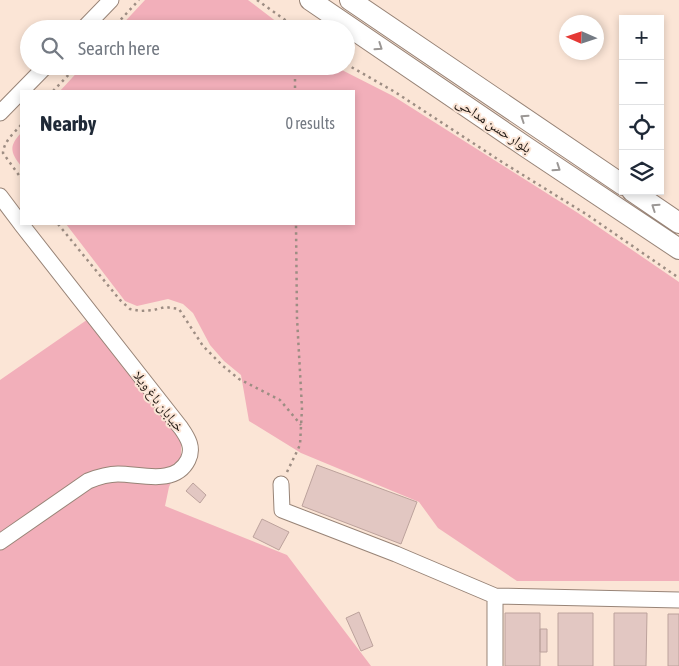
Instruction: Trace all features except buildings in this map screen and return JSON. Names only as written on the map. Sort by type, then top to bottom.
[{"type":"main road","name":"بلوار حسن مداحی","points":[[310,0],[339,20]]},
{"type":"main road","name":"بلوار حسن مداحی","points":[[350,0],[619,182]]},
{"type":"main road","name":"بلوار حسن مداحی","points":[[355,31],[679,249]]},
{"type":"main road","points":[[638,195],[679,223]]},
{"type":"street","points":[[92,20],[111,0]]},
{"type":"street","points":[[22,90],[37,75]]},
{"type":"street","points":[[0,112],[20,92]]},
{"type":"street","name":"خیابان باغ ویلا","points":[[0,196],[20,223]]},
{"type":"street","name":"خیابان باغ ویلا","points":[[0,542],[88,481],[108,475],[170,476],[184,467],[191,450],[188,439],[181,428],[22,225]]},
{"type":"street","points":[[281,484],[282,510],[396,554],[495,596],[679,600]]},
{"type":"street","points":[[494,666],[495,596]]},
{"type":"path","points":[[120,20],[139,0]]},
{"type":"path","points":[[257,0],[285,20]]},
{"type":"path","points":[[355,69],[395,92],[586,214],[679,278]]},
{"type":"path","points":[[54,90],[68,75]]},
{"type":"path","points":[[295,75],[295,90]]},
{"type":"path","points":[[20,126],[8,139],[3,148],[3,153],[20,177]]},
{"type":"path","points":[[59,225],[120,300],[130,309],[140,311],[165,307],[179,309],[203,346],[223,366],[239,379],[280,400],[301,425]]},
{"type":"path","points":[[281,484],[300,445],[302,408],[297,318],[296,225]]},
{"type":"shaded area","points":[[145,0],[248,0],[274,20],[126,20]]},
{"type":"shaded area","points":[[75,75],[352,75],[393,96],[578,213],[679,282],[679,581],[517,581],[438,528],[419,502],[301,453],[249,421],[241,375],[224,361],[210,345],[193,313],[183,304],[168,299],[137,306],[125,301],[67,225],[355,225],[355,90],[61,90]]},
{"type":"shaded area","points":[[20,134],[20,164],[13,153],[14,142]]},
{"type":"shaded area","points":[[94,315],[183,424],[181,461],[169,487],[165,506],[287,555],[371,666],[0,666],[0,380]]}]
